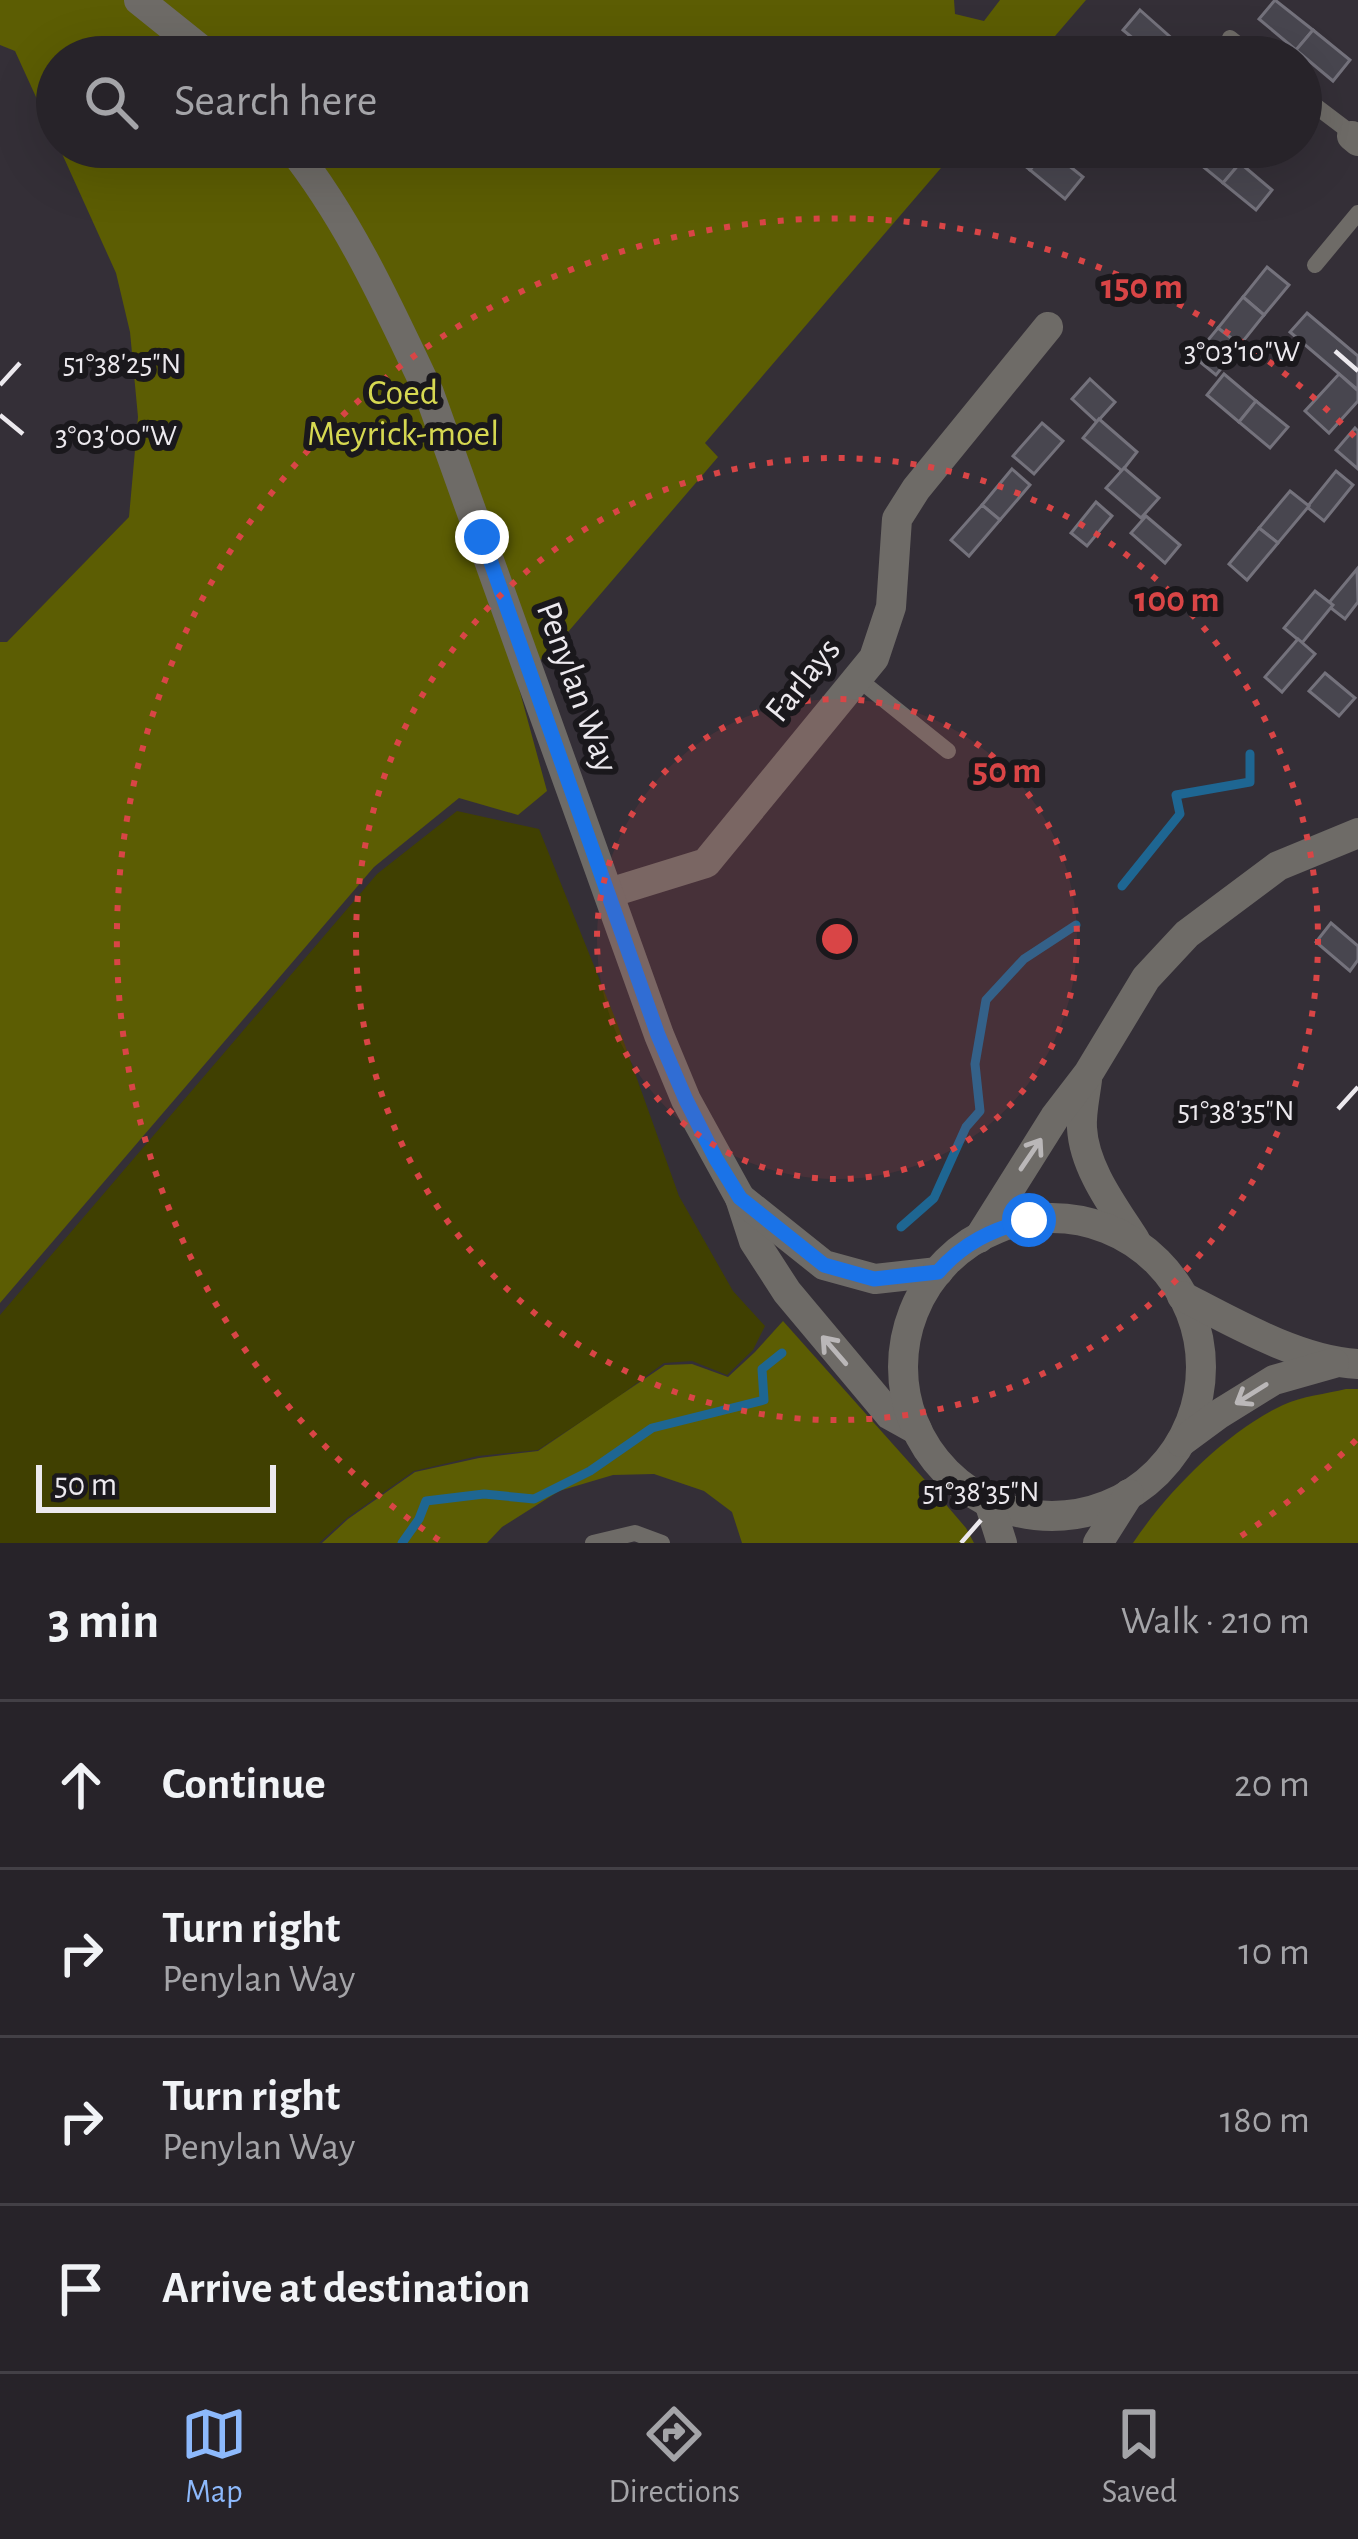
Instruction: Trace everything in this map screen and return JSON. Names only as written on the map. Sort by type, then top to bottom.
[{"type":"street","points":[[139,0],[184,36]]},
{"type":"street","name":"Penylan Way","points":[[308,168],[363,260],[429,393],[658,1035],[686,1100],[740,1198],[754,1241],[787,1292],[890,1415],[917,1430]]},
{"type":"street","name":"Farlays","points":[[610,893],[706,863],[874,658],[891,607],[897,519],[909,497],[1048,327]]},
{"type":"street","points":[[979,1238],[1088,1074],[1145,978],[1187,934],[1278,866],[1358,833]]},
{"type":"street","points":[[1088,1074],[1081,1125],[1085,1151],[1111,1204],[1140,1247]]},
{"type":"street","name":"Penylan Way","points":[[740,1198],[824,1265],[874,1279],[938,1272]]},
{"type":"street","points":[[1029,1220],[1087,1222],[1140,1247],[1162,1266],[1182,1296],[1199,1344],[1196,1402],[1177,1445],[1152,1477],[1129,1494],[1102,1507],[1060,1515],[1016,1512],[963,1487],[924,1444],[904,1390],[907,1332],[916,1304],[938,1272],[979,1238],[1029,1220]]},
{"type":"street","points":[[1182,1296],[1274,1340],[1346,1364]]},
{"type":"street","points":[[1177,1445],[1274,1380],[1346,1364]]},
{"type":"street","points":[[1098,1543],[1129,1494]]},
{"type":"street","points":[[988,1502],[1002,1543]]},
{"type":"lane","points":[[1322,111],[1356,136]]},
{"type":"lane","points":[[1315,265],[1358,213]]},
{"type":"lane","points":[[857,678],[948,752]]},
{"type":"lane","points":[[593,1543],[635,1533],[662,1543]]},
{"type":"shaded area","points":[[457,811],[539,829],[617,1023],[679,1196],[733,1291],[765,1326],[753,1350],[727,1375],[692,1361],[664,1363],[538,1450],[478,1456],[414,1471],[319,1543],[0,1543],[0,1315],[377,874]]},
{"type":"green space","points":[[0,0],[954,0],[955,14],[984,21],[1000,0],[1086,0],[1055,36],[36,36],[36,97],[15,51],[0,45]]},
{"type":"green space","name":"Coed Meyrick-moel","points":[[68,168],[941,168],[705,443],[718,457],[556,646],[517,681],[547,791],[518,815],[459,798],[374,867],[0,1303],[0,642],[7,642],[129,517],[138,417],[130,332],[116,273]]},
{"type":"green space","points":[[783,1321],[924,1479],[974,1543],[742,1543],[732,1512],[704,1491],[654,1474],[613,1475],[559,1491],[502,1527],[487,1543],[322,1543],[415,1472],[538,1451],[665,1365],[692,1364],[728,1377]]},
{"type":"green space","points":[[1358,1389],[1358,1543],[1133,1543],[1181,1484],[1241,1430],[1290,1402]]},
{"type":"building","points":[[1275,0],[1313,30],[1308,36],[1279,36],[1259,19]]},
{"type":"building","points":[[1140,10],[1169,36],[1130,36],[1123,30]]},
{"type":"building","points":[[1322,37],[1350,60],[1333,81],[1322,72]]},
{"type":"building","points":[[1072,168],[1083,177],[1065,199],[1030,170]]},
{"type":"building","points":[[1205,168],[1236,168],[1223,183]]},
{"type":"building","points":[[1236,168],[1246,168],[1272,190],[1256,210],[1223,183]]},
{"type":"building","points":[[1267,267],[1289,285],[1264,315],[1243,297]]},
{"type":"building","points":[[1243,297],[1264,315],[1240,345],[1218,328]]},
{"type":"building","points":[[1307,313],[1358,356],[1358,390],[1290,332]]},
{"type":"building","points":[[1218,328],[1240,345],[1216,375],[1194,357]]},
{"type":"building","points":[[1224,374],[1256,401],[1239,422],[1207,395]]},
{"type":"building","points":[[1339,374],[1358,391],[1358,401],[1329,433],[1305,411]]},
{"type":"building","points":[[1090,379],[1115,402],[1097,422],[1072,399]]},
{"type":"building","points":[[1256,401],[1288,427],[1270,448],[1239,422]]},
{"type":"building","points":[[1099,419],[1137,452],[1122,471],[1083,438]]},
{"type":"building","points":[[1042,423],[1063,441],[1034,474],[1013,456]]},
{"type":"building","points":[[1355,428],[1358,431],[1358,469],[1336,450]]},
{"type":"building","points":[[1124,468],[1159,498],[1141,518],[1106,488]]},
{"type":"building","points":[[1012,469],[1030,485],[1000,520],[982,505]]},
{"type":"building","points":[[1336,471],[1353,485],[1324,521],[1307,507]]},
{"type":"building","points":[[1290,491],[1309,506],[1278,543],[1259,528]]},
{"type":"building","points":[[1096,502],[1112,516],[1087,546],[1071,533]]},
{"type":"building","points":[[982,505],[1000,520],[969,556],[951,540]]},
{"type":"building","points":[[1146,516],[1180,545],[1165,563],[1131,533]]},
{"type":"building","points":[[1259,528],[1278,543],[1247,580],[1229,564]]},
{"type":"building","points":[[1357,569],[1358,602],[1345,619],[1327,605]]},
{"type":"building","points":[[1315,591],[1333,605],[1302,643],[1284,628]]},
{"type":"building","points":[[1298,639],[1315,654],[1282,692],[1265,677]]},
{"type":"building","points":[[1325,673],[1355,698],[1339,716],[1309,691]]},
{"type":"building","points":[[1331,923],[1358,946],[1358,960],[1350,971],[1316,942]]},
{"type":"waterway","points":[[1122,886],[1180,814],[1176,795],[1250,782],[1250,754]]},
{"type":"waterway","points":[[901,1227],[934,1198],[966,1127],[980,1111],[975,1064],[986,1000],[1024,959],[1076,925]]},
{"type":"waterway","points":[[402,1543],[426,1501],[484,1494],[534,1499],[590,1471],[652,1428],[764,1400],[762,1369],[782,1353]]},
{"type":"route","points":[[482,537],[658,1035],[686,1100],[740,1198],[824,1265],[874,1279],[938,1272],[975,1240],[1029,1220]]}]
